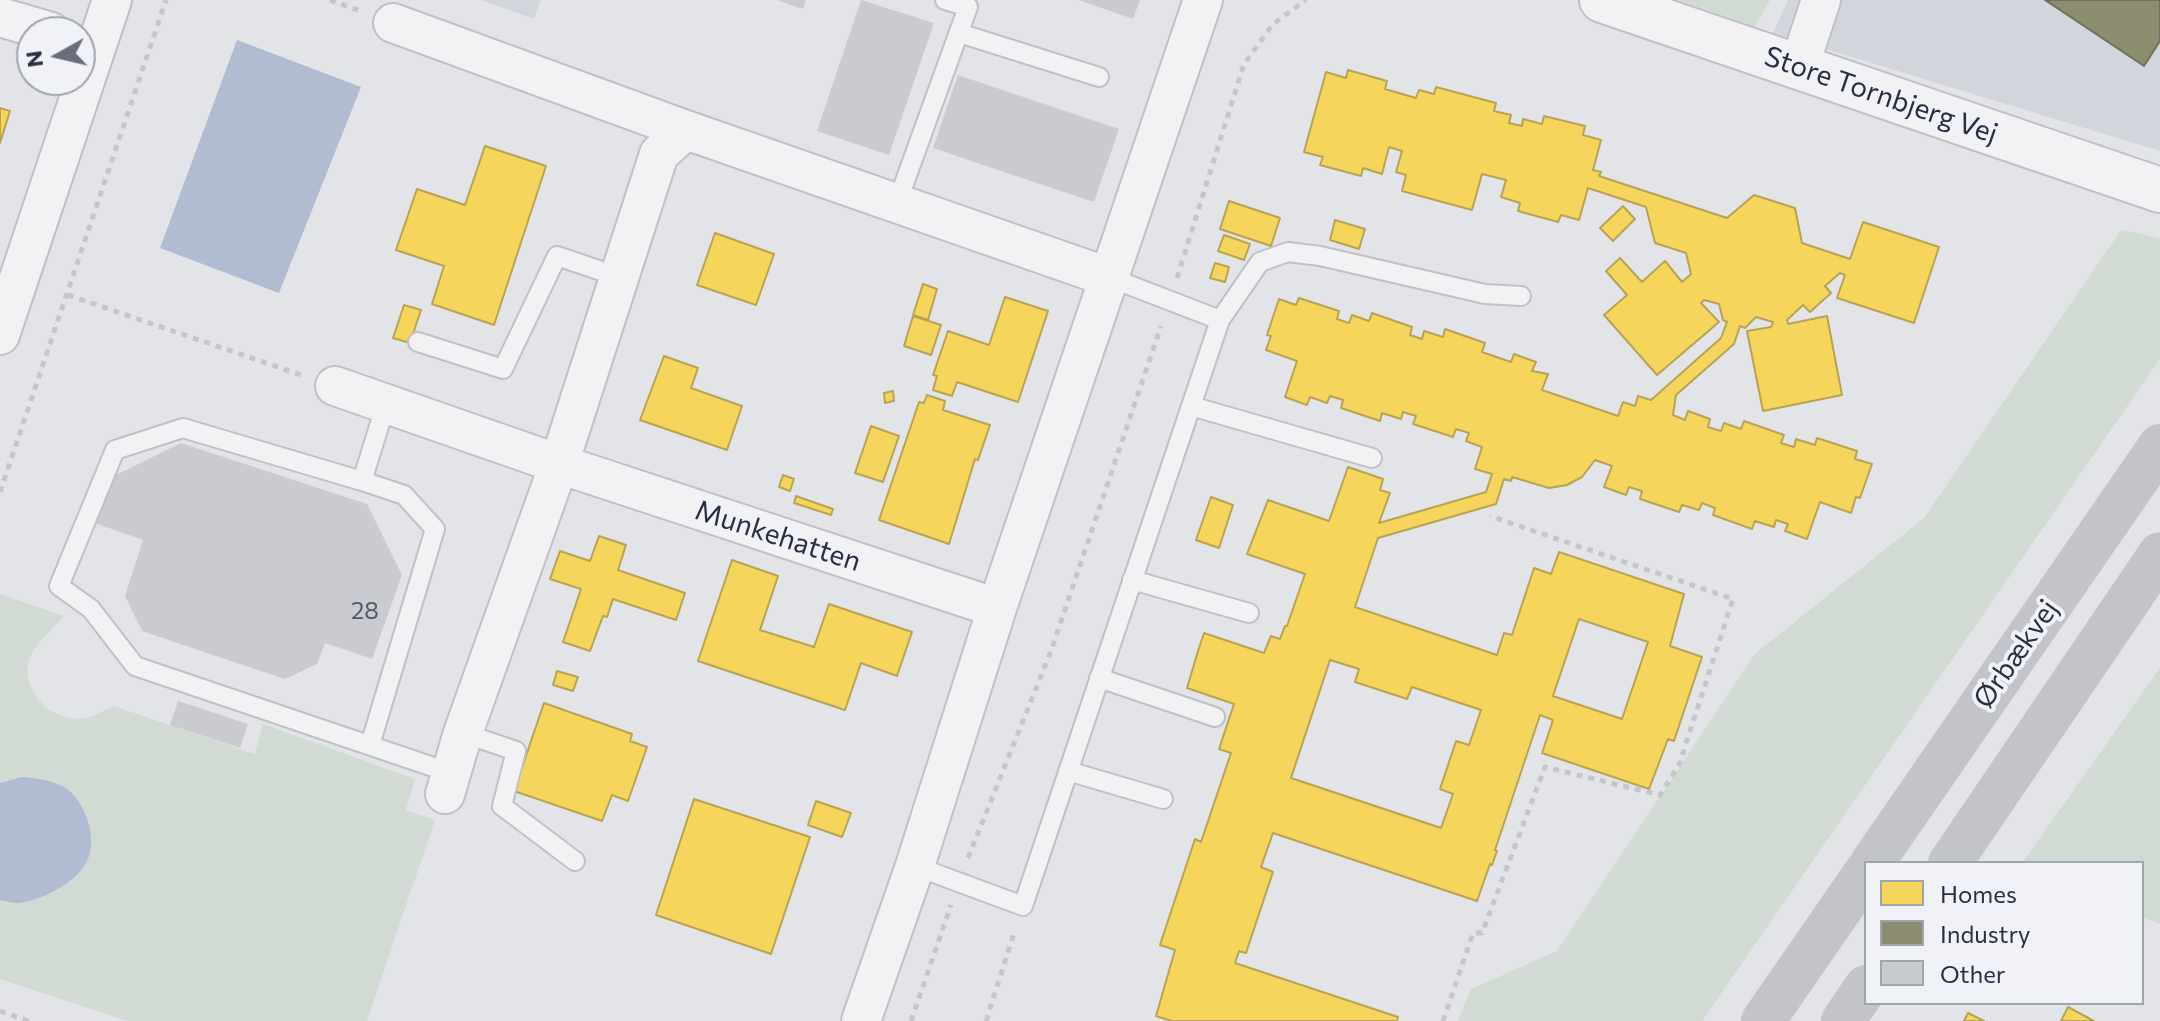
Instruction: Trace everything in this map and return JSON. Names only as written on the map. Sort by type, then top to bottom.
[{"type":"main road","name":"Ørbækvej","points":[[1873,861],[2160,446]]},
{"type":"main road","points":[[1951,861],[2160,554]]},
{"type":"main road","points":[[1763,1021],[1864,875]]},
{"type":"main road","points":[[1843,1021],[1864,990]]},
{"type":"street","points":[[96,29],[112,0]]},
{"type":"street","points":[[861,1021],[1203,0]]},
{"type":"street","name":"Store Tornbjerg Vej","points":[[1602,0],[2160,190]]},
{"type":"street","points":[[1799,67],[1821,0]]},
{"type":"street","points":[[393,23],[686,130],[1111,278]]},
{"type":"street","points":[[0,335],[72,96]]},
{"type":"street","points":[[448,783],[559,464],[659,154],[686,130]]},
{"type":"street","name":"Munkehatten","points":[[335,386],[559,464],[997,608]]},
{"type":"lane","points":[[897,203],[968,7],[945,0]]},
{"type":"lane","points":[[959,33],[1099,77]]},
{"type":"lane","points":[[915,866],[1023,906],[1220,320],[1260,262],[1288,252],[1320,256],[1485,294],[1521,296]]},
{"type":"lane","points":[[418,342],[503,369],[557,256],[619,277]]},
{"type":"lane","points":[[1111,278],[1220,320]]},
{"type":"lane","points":[[362,481],[386,404]]},
{"type":"lane","points":[[1191,406],[1372,458]]},
{"type":"lane","points":[[370,745],[435,529],[404,495],[183,428],[115,450],[59,586],[91,609],[135,666],[370,745],[448,783]]},
{"type":"lane","points":[[1132,580],[1249,613]]},
{"type":"lane","points":[[1099,678],[1215,717]]},
{"type":"lane","points":[[463,733],[516,751],[502,806],[575,861]]},
{"type":"lane","points":[[1068,771],[1163,799]]},
{"type":"path","points":[[0,492],[166,0]]},
{"type":"path","points":[[911,1021],[959,882],[1051,651],[1170,299],[1244,64],[1273,24],[1306,0]]},
{"type":"path","points":[[68,295],[335,386]]},
{"type":"path","points":[[1443,1021],[1473,933],[1482,933],[1545,767],[1660,795],[1679,765],[1733,599],[1490,516]]},
{"type":"path","points":[[986,1021],[1023,906]]},
{"type":"path","points":[[0,1011],[29,1021]]},
{"type":"shaded area","points":[[481,0],[541,0],[534,19]]},
{"type":"shaded area","points":[[1678,0],[1770,0],[1755,27]]},
{"type":"shaded area","points":[[1788,0],[2160,0],[2160,151],[1773,33]]},
{"type":"shaded area","points":[[2121,230],[2160,238],[2160,359],[1702,1021],[1458,1021],[1471,989],[1557,951],[1755,654],[1924,518]]},
{"type":"shaded area","points":[[0,594],[64,616],[34,649],[28,672],[34,694],[61,716],[85,718],[114,706],[255,754],[263,724],[415,779],[406,810],[435,820],[367,1021],[127,1021],[0,979]]},
{"type":"shaded area","points":[[2160,668],[2160,924],[2144,918],[2144,861],[2023,861]]},
{"type":"water","points":[[237,40],[361,87],[279,293],[160,248]]},
{"type":"water","points":[[22,777],[54,783],[72,793],[84,811],[91,844],[86,863],[66,884],[47,895],[18,903],[0,900],[0,783]]},
{"type":"building: Homes","points":[[1348,70],[1387,81],[1385,89],[1416,98],[1419,90],[1434,94],[1436,87],[1496,103],[1494,111],[1511,115],[1509,123],[1522,126],[1523,119],[1542,124],[1544,116],[1585,126],[1583,135],[1601,140],[1593,170],[1601,172],[1599,176],[1727,218],[1754,195],[1795,208],[1802,243],[1850,259],[1863,222],[1939,247],[1914,323],[1837,298],[1845,275],[1840,273],[1825,286],[1831,293],[1810,312],[1803,305],[1787,320],[1788,324],[1827,316],[1842,395],[1763,411],[1747,331],[1771,327],[1773,322],[1756,317],[1745,328],[1740,326],[1734,344],[1676,395],[1673,415],[1685,420],[1688,411],[1710,419],[1708,427],[1721,431],[1724,423],[1741,429],[1744,421],[1784,435],[1781,443],[1794,447],[1796,439],[1815,445],[1817,438],[1857,451],[1855,459],[1872,464],[1851,513],[1820,502],[1807,539],[1785,531],[1788,524],[1776,520],[1774,527],[1755,521],[1752,529],[1713,515],[1715,508],[1702,503],[1699,510],[1682,505],[1679,512],[1640,499],[1642,491],[1629,487],[1626,495],[1604,487],[1612,466],[1595,460],[1582,477],[1567,485],[1549,488],[1512,477],[1511,481],[1504,479],[1496,504],[1378,538],[1355,607],[1497,655],[1504,633],[1512,635],[1534,568],[1551,574],[1559,552],[1684,594],[1670,646],[1702,657],[1674,741],[1668,739],[1649,789],[1542,753],[1553,720],[1540,715],[1497,851],[1477,901],[1273,833],[1261,867],[1273,872],[1246,953],[1239,951],[1235,963],[1398,1017],[1397,1021],[1172,1021],[1156,1016],[1175,950],[1160,945],[1195,839],[1201,842],[1231,753],[1219,749],[1234,704],[1187,688],[1198,651],[1204,633],[1264,653],[1271,636],[1280,639],[1287,626],[1305,574],[1247,554],[1268,500],[1329,521],[1348,467],[1383,479],[1380,490],[1390,493],[1379,523],[1486,492],[1492,474],[1475,469],[1482,447],[1466,441],[1469,433],[1456,429],[1453,437],[1413,424],[1416,416],[1403,412],[1401,419],[1382,413],[1380,421],[1341,408],[1343,400],[1330,396],[1327,403],[1310,397],[1307,405],[1285,397],[1297,361],[1266,350],[1271,336],[1267,335],[1279,299],[1296,305],[1299,298],[1339,311],[1337,319],[1349,323],[1352,315],[1369,321],[1372,313],[1412,327],[1410,335],[1422,339],[1424,331],[1443,337],[1445,329],[1485,343],[1482,352],[1511,362],[1514,354],[1536,362],[1532,371],[1548,374],[1542,390],[1618,416],[1623,402],[1635,406],[1638,396],[1651,400],[1721,338],[1727,322],[1723,320],[1719,304],[1704,300],[1701,303],[1719,322],[1657,375],[1604,315],[1627,295],[1606,271],[1620,258],[1642,282],[1665,261],[1682,282],[1691,274],[1686,253],[1655,243],[1646,207],[1588,188],[1579,220],[1561,215],[1558,222],[1518,211],[1520,203],[1501,197],[1506,180],[1482,174],[1472,210],[1402,191],[1406,175],[1396,172],[1402,151],[1389,147],[1382,174],[1363,168],[1361,176],[1320,165],[1323,157],[1304,152],[1326,72],[1346,78]],"holes":[[[1579,619],[1648,642],[1622,719],[1553,696]],[[1330,660],[1359,669],[1355,682],[1407,699],[1412,687],[1481,710],[1469,745],[1456,741],[1440,789],[1453,794],[1441,828],[1291,778]]]},
{"type":"building: Homes","points":[[0,108],[10,111],[0,143]]},
{"type":"building: Homes","points":[[485,146],[546,166],[494,325],[432,304],[444,266],[396,250],[417,189],[465,205]]},
{"type":"building: Homes","points":[[1229,201],[1280,218],[1271,246],[1220,229]]},
{"type":"building: Homes","points":[[1623,206],[1635,219],[1613,241],[1600,228]]},
{"type":"building: Homes","points":[[1335,220],[1365,229],[1359,249],[1330,240]]},
{"type":"building: Homes","points":[[715,233],[774,254],[756,305],[697,285]]},
{"type":"building: Homes","points":[[1224,235],[1250,244],[1244,260],[1218,251]]},
{"type":"building: Homes","points":[[1215,263],[1229,267],[1225,282],[1210,278]]},
{"type":"building: Homes","points":[[923,284],[937,289],[928,320],[913,315]]},
{"type":"building: Homes","points":[[1005,297],[1048,311],[1018,402],[957,382],[952,396],[933,390],[937,376],[933,375],[948,331],[989,345]]},
{"type":"building: Homes","points":[[404,305],[421,310],[410,343],[393,338]]},
{"type":"building: Homes","points":[[913,316],[941,325],[931,355],[904,346]]},
{"type":"building: Homes","points":[[664,356],[698,368],[691,388],[742,406],[727,450],[640,420]]},
{"type":"building: Homes","points":[[893,391],[894,401],[885,403],[884,393]]},
{"type":"building: Homes","points":[[927,395],[945,401],[943,410],[990,425],[978,460],[975,459],[949,544],[879,520],[919,402],[924,403]]},
{"type":"building: Homes","points":[[871,426],[899,436],[883,482],[855,473]]},
{"type":"building: Homes","points":[[783,475],[794,479],[790,491],[779,487]]},
{"type":"building: Homes","points":[[796,496],[833,509],[831,515],[794,503]]},
{"type":"building: Homes","points":[[1211,497],[1233,505],[1219,548],[1196,540]]},
{"type":"building: Homes","points":[[599,536],[626,545],[618,570],[685,593],[676,620],[613,599],[590,651],[563,642],[581,589],[550,579],[560,551],[590,561]]},
{"type":"building: Homes","points":[[732,560],[778,576],[760,630],[814,647],[829,604],[912,632],[897,676],[861,663],[845,710],[698,661]]},
{"type":"building: Homes","points":[[557,671],[578,677],[573,691],[553,685]]},
{"type":"building: Homes","points":[[544,703],[632,734],[630,741],[647,747],[628,801],[612,795],[602,821],[514,791]]},
{"type":"building: Homes","points":[[694,799],[810,837],[771,954],[656,915]]},
{"type":"building: Homes","points":[[816,801],[851,813],[842,837],[808,825]]},
{"type":"building: Homes","points":[[2068,1007],[2094,1021],[2061,1021]]},
{"type":"building: Homes","points":[[1968,1013],[1984,1021],[1964,1021]]},
{"type":"building: Industry","points":[[2045,0],[2160,0],[2160,41],[2144,66]]},
{"type":"building: Other","points":[[777,0],[806,0],[803,9]]},
{"type":"building: Other","points":[[861,0],[934,23],[889,155],[817,131]]},
{"type":"building: Other","points":[[1079,0],[1140,0],[1133,19]]},
{"type":"building: Other","points":[[958,75],[1119,129],[1094,202],[933,148]]},
{"type":"building: Other","points":[[181,443],[367,504],[402,575],[372,659],[325,643],[317,664],[285,679],[142,631],[125,596],[143,540],[95,523],[112,477]]},
{"type":"building: Other","points":[[178,701],[248,724],[240,748],[170,725]]}]
